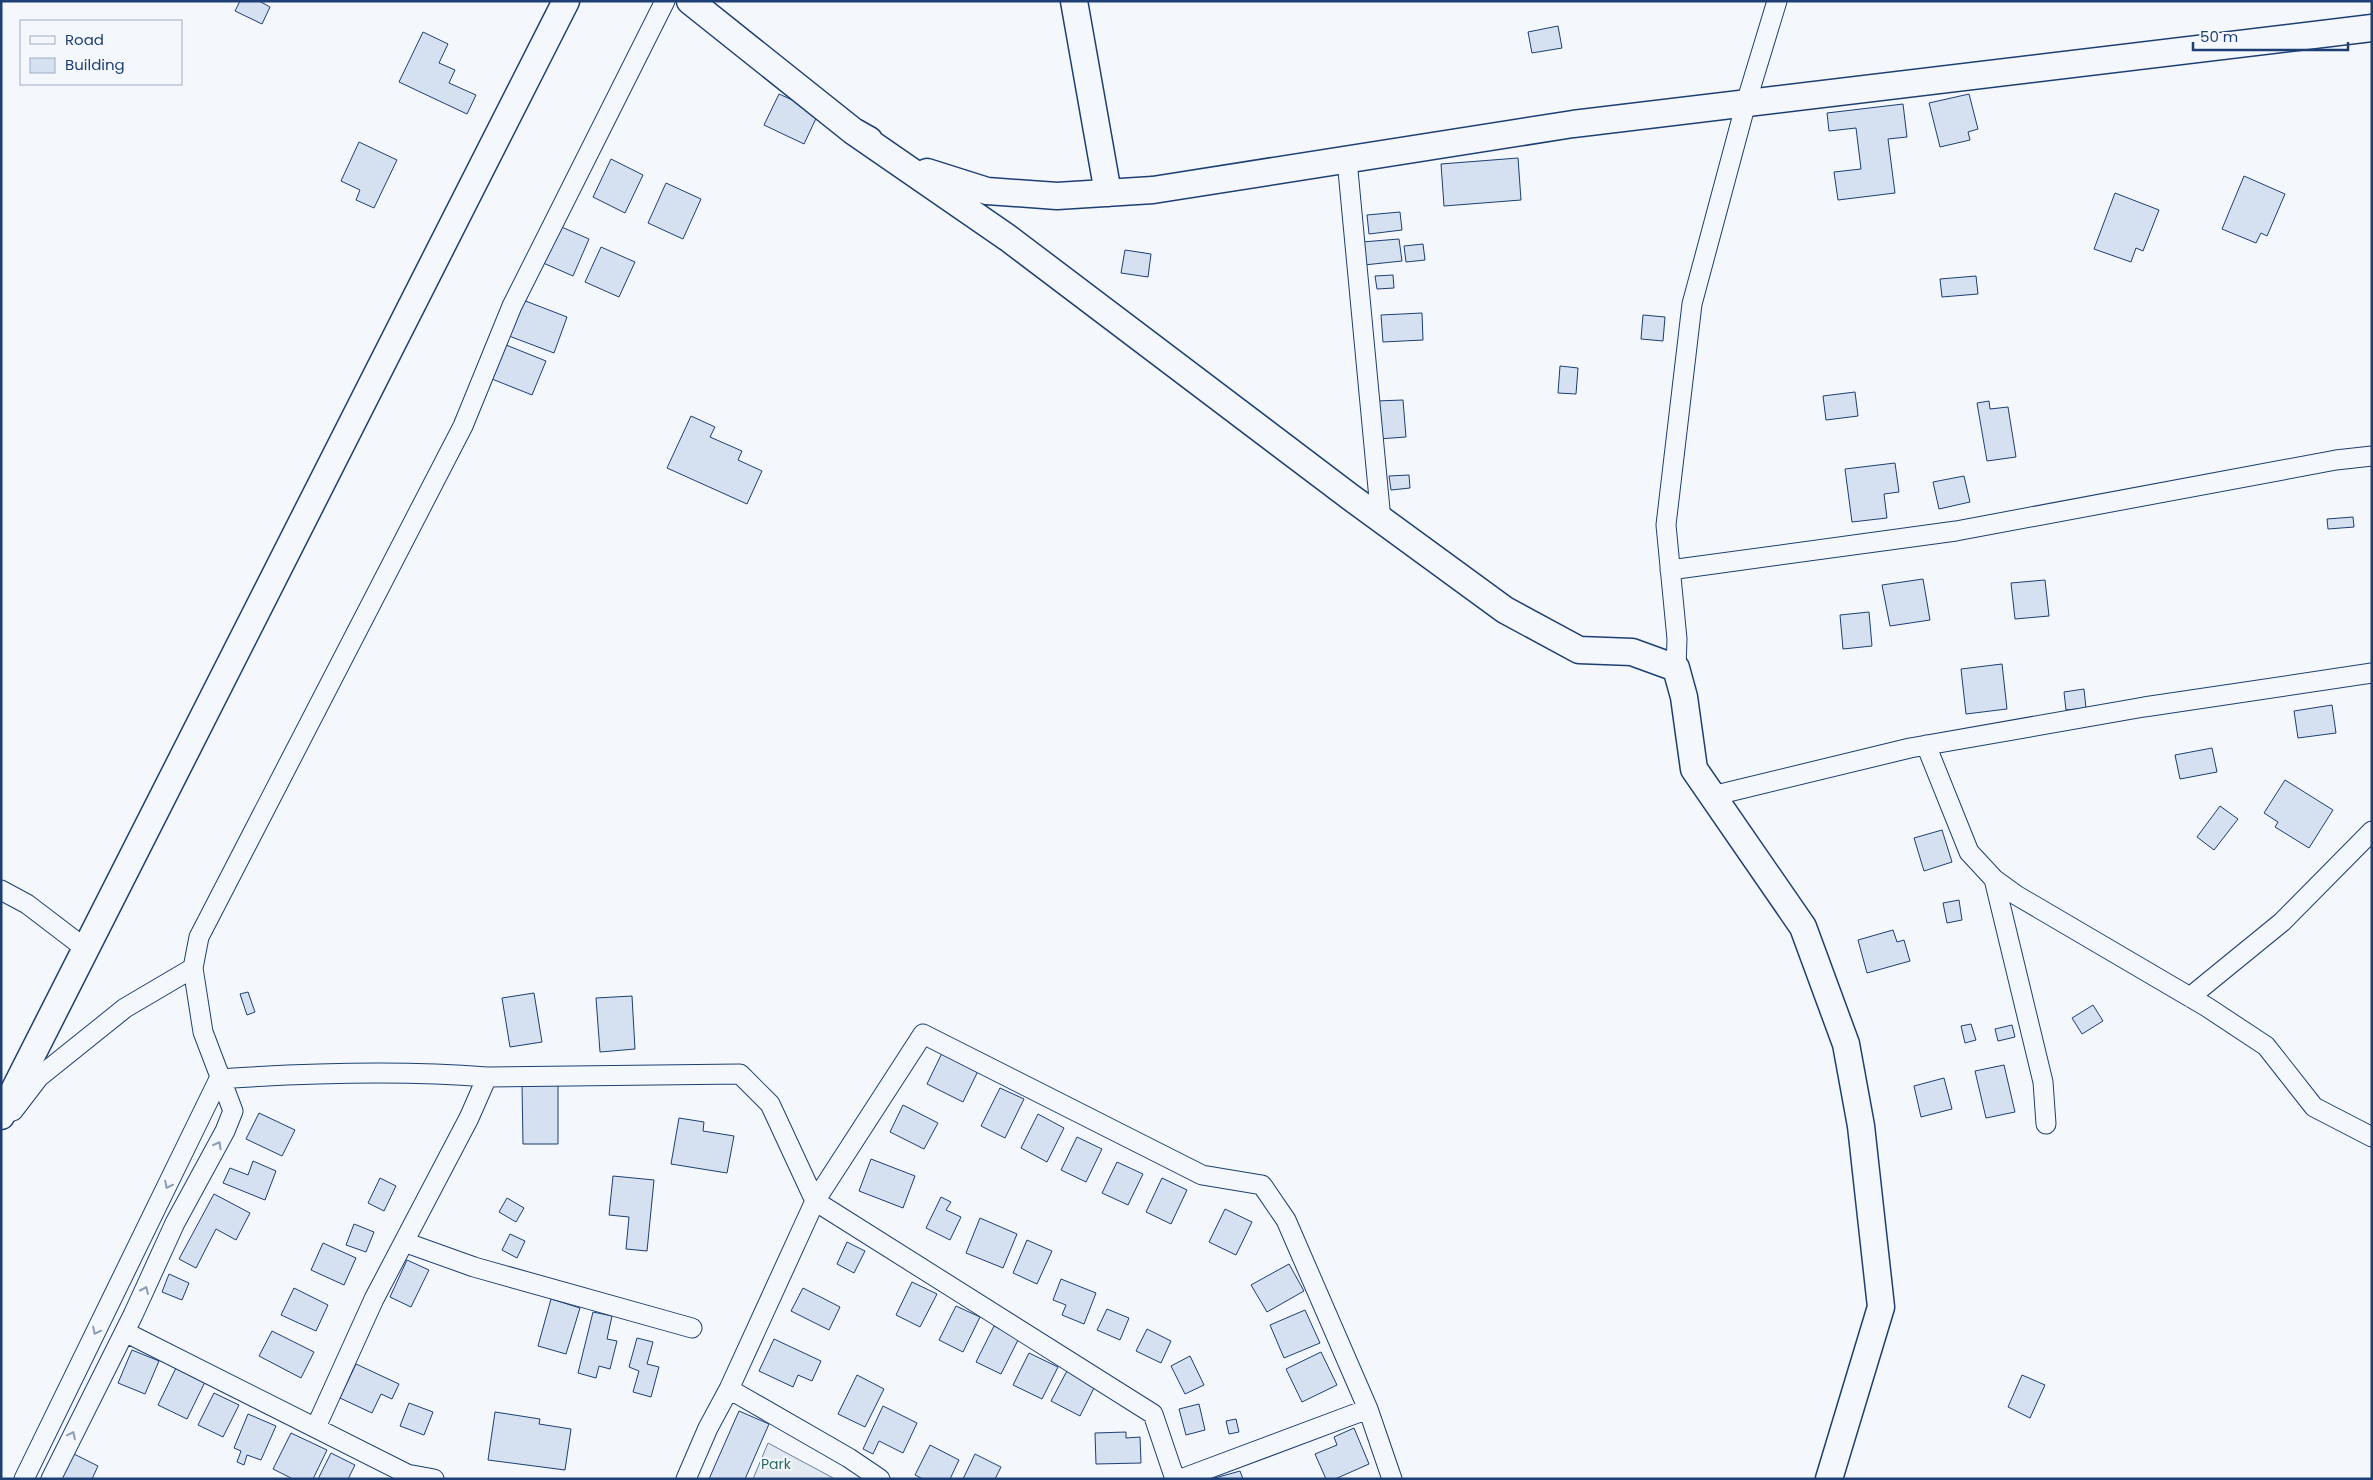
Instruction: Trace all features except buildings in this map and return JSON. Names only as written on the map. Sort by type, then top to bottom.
[{"type":"main road","points":[[1,1116],[566,1]]},
{"type":"main road","points":[[690,1],[853,131],[1008,238],[1381,520],[1505,610],[1579,650],[1632,652],[1676,668],[1684,697],[1694,769],[1803,927],[1846,1044],[1861,1126],[1881,1307],[1829,1479]]},
{"type":"main road","points":[[1074,1],[1108,193]]},
{"type":"main road","points":[[853,131],[928,173],[987,191],[1057,196],[1153,190],[1573,124],[2372,28]]},
{"type":"street","points":[[51,1479],[125,1332],[175,1223],[225,1131],[233,1111],[203,1032],[193,968],[199,937],[463,426],[512,306],[665,1]]},
{"type":"street","points":[[1676,668],[1676,639],[1666,525],[1692,304],[1746,103],[1778,1]]},
{"type":"street","points":[[1347,160],[1381,520]]},
{"type":"street","points":[[1670,570],[1956,530],[2336,460],[2372,456]]},
{"type":"street","points":[[1712,796],[1926,745],[2144,707],[2372,673]]},
{"type":"street","points":[[1926,745],[1969,852],[1994,879],[2016,895],[2190,998],[2266,1046],[2314,1107],[2372,1137]]},
{"type":"street","points":[[2190,998],[2282,922],[2372,832]]},
{"type":"street","points":[[1994,879],[2043,1082],[2046,1124]]},
{"type":"street","points":[[1,890],[27,904],[86,949]]},
{"type":"street","points":[[1,1126],[39,1076],[125,1008],[193,968]]},
{"type":"street","points":[[686,1479],[708,1428],[730,1389],[815,1202],[923,1034],[1202,1175],[1262,1185],[1286,1220],[1368,1409],[1392,1479]]},
{"type":"street","points":[[219,1078],[331,1074],[487,1077],[740,1074],[770,1104],[815,1202],[1153,1414],[1175,1479]]},
{"type":"street","points":[[316,1427],[374,1299],[469,1118],[487,1077]]},
{"type":"street","points":[[24,1479],[219,1078]]},
{"type":"street","points":[[404,1242],[474,1268],[692,1328]]},
{"type":"street","points":[[125,1332],[316,1427],[408,1476],[434,1479]]},
{"type":"street","points":[[730,1389],[849,1458],[880,1479]]},
{"type":"street","points":[[1181,1479],[1368,1409]]},
{"type":"green space","name":"Park","points":[[768,1443],[835,1479],[753,1479]]}]
